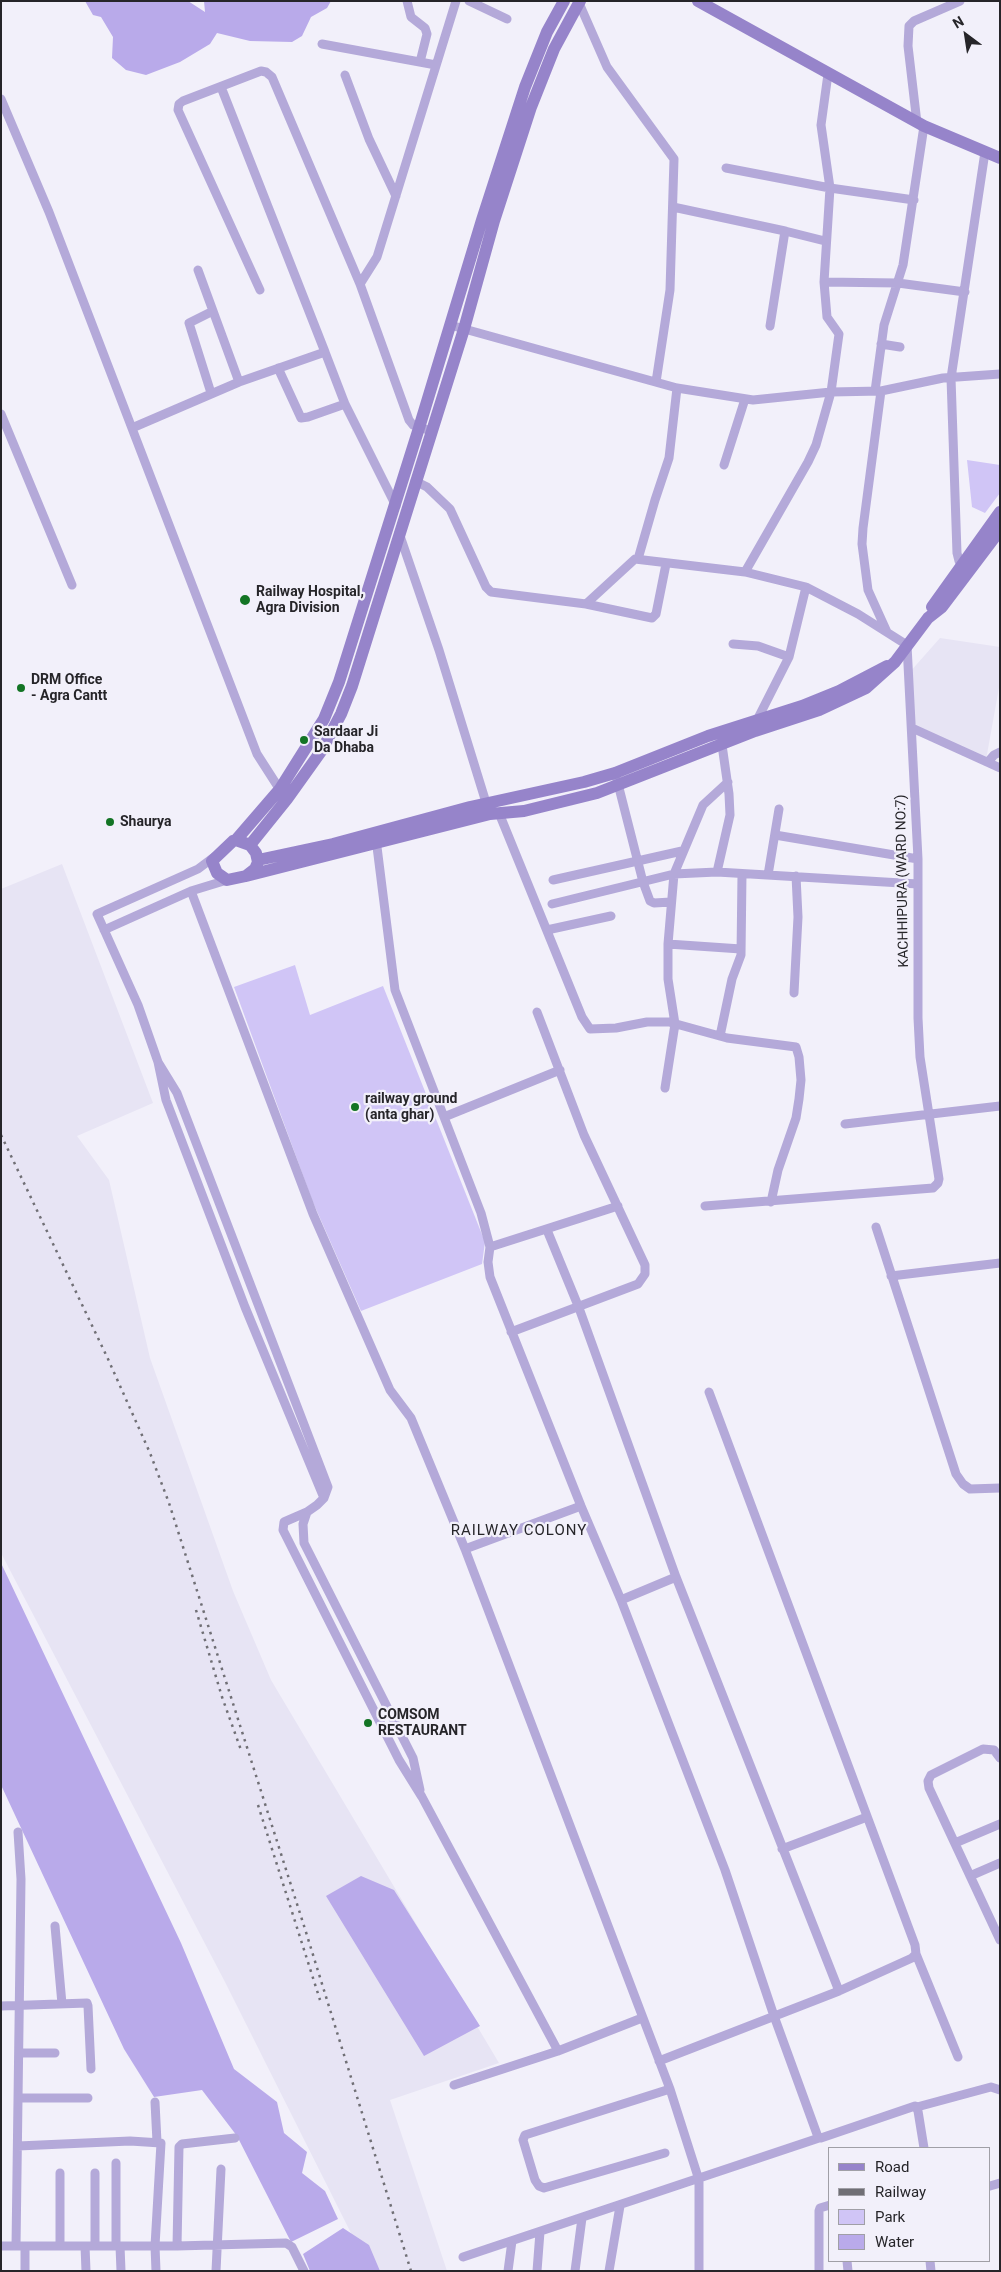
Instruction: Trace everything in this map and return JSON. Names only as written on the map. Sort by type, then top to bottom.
[{"type":"street","points":[[407,1],[411,17],[425,28],[428,34],[420,62]]},
{"type":"street","points":[[360,284],[376,257],[456,1]]},
{"type":"street","points":[[469,1],[506,19]]},
{"type":"street","points":[[324,1498],[249,1316],[166,1100],[158,1062],[138,1005],[97,913],[198,869],[236,840],[283,794],[322,750],[341,714],[352,686],[415,481],[450,325],[525,87],[547,32],[564,1]]},
{"type":"street","points":[[698,1],[921,125],[1000,158]]},
{"type":"street","points":[[887,632],[868,590],[862,544],[862,528],[878,391],[881,344],[888,310],[898,284],[914,200],[921,125],[908,46],[910,26],[914,21],[960,1]]},
{"type":"street","points":[[579,2],[607,67],[673,156],[675,163],[670,290],[656,382]]},
{"type":"street","points":[[250,844],[283,794],[324,718],[340,682],[393,512],[464,329],[494,221],[532,107],[554,49],[579,2]]},
{"type":"street","points":[[322,44],[436,65]]},
{"type":"street","points":[[260,290],[178,110],[179,104],[183,102],[261,71],[266,72],[272,77],[360,284],[399,397],[409,420],[425,430]]},
{"type":"street","points":[[745,572],[816,446],[832,392],[839,334],[827,317],[824,282],[825,241],[830,188],[821,125],[828,74]]},
{"type":"street","points":[[345,75],[369,140],[396,196]]},
{"type":"street","points":[[221,87],[344,404],[393,512],[492,810],[547,930],[582,1017],[590,1029],[616,1028],[647,1022],[675,1024],[720,1036],[792,1046],[798,1051],[801,1080],[796,1118],[778,1170],[772,1202]]},
{"type":"street","points":[[1,99],[49,212],[257,754],[283,794]]},
{"type":"street","points":[[965,568],[957,553],[951,378],[985,152]]},
{"type":"street","points":[[726,168],[830,188],[914,200]]},
{"type":"street","points":[[673,207],[825,241]]},
{"type":"street","points":[[770,326],[786,231]]},
{"type":"street","points":[[198,270],[239,382]]},
{"type":"street","points":[[824,282],[898,284],[965,292]]},
{"type":"street","points":[[211,393],[189,323],[213,312]]},
{"type":"street","points":[[450,325],[677,388],[745,399],[758,400],[832,392],[878,391],[951,378],[1000,374]]},
{"type":"street","points":[[881,344],[900,347]]},
{"type":"street","points":[[132,428],[211,393],[325,352]]},
{"type":"street","points":[[278,368],[301,418],[344,404]]},
{"type":"street","points":[[638,559],[654,500],[669,458],[677,388]]},
{"type":"street","points":[[724,465],[745,399]]},
{"type":"street","points":[[1,414],[72,585]]},
{"type":"street","points":[[415,481],[427,487],[450,509],[486,588],[491,592],[586,604],[652,618],[656,614],[666,564]]},
{"type":"street","points":[[393,512],[405,516]]},
{"type":"street","points":[[104,930],[191,891],[227,880],[376,838],[492,810],[584,782],[617,779],[722,745],[755,726],[839,692],[895,662],[928,618],[942,607],[1000,512]]},
{"type":"street","points":[[965,568],[1000,530]]},
{"type":"street","points":[[586,604],[626,566],[638,559],[666,564],[745,572],[806,587],[834,600],[907,646]]},
{"type":"street","points":[[755,726],[789,657],[806,587]]},
{"type":"street","points":[[733,644],[758,646],[789,657]]},
{"type":"street","name":"KACHHIPURA (WARD NO:7)","points":[[705,1206],[932,1188],[939,1179],[920,1057],[918,1018],[918,859],[907,646]]},
{"type":"street","points":[[617,779],[708,736],[755,726]]},
{"type":"street","points":[[912,728],[995,764],[994,755],[1000,752]]},
{"type":"street","points":[[717,872],[730,815],[728,782],[722,745]]},
{"type":"street","points":[[617,779],[643,882],[650,901],[654,903],[671,902]]},
{"type":"street","points":[[665,1088],[675,1024],[668,990],[668,944],[674,874],[682,851],[703,805],[728,782]]},
{"type":"street","points":[[768,875],[779,809]]},
{"type":"street","points":[[775,834],[918,859]]},
{"type":"street","points":[[258,860],[376,838]]},
{"type":"street","points":[[376,838],[395,990],[481,1213],[490,1247],[488,1269],[581,1506],[621,1600],[724,1870],[774,2016],[819,2138]]},
{"type":"street","points":[[236,840],[250,844],[258,860],[255,869],[246,876]]},
{"type":"street","points":[[553,880],[682,851]]},
{"type":"street","points":[[214,857],[212,864],[217,873],[227,880]]},
{"type":"street","points":[[552,904],[674,874],[717,872],[918,884]]},
{"type":"street","points":[[720,1036],[741,949],[742,874]]},
{"type":"street","points":[[794,993],[798,916],[796,876]]},
{"type":"street","points":[[191,891],[313,1214],[390,1390],[411,1418],[465,1549],[670,2089],[699,2180],[699,2271]]},
{"type":"street","points":[[547,930],[611,916]]},
{"type":"street","points":[[668,944],[741,949]]},
{"type":"street","points":[[512,1332],[638,1284],[643,1279],[645,1264],[584,1135],[537,1012]]},
{"type":"street","points":[[158,1062],[177,1093],[328,1487],[324,1498],[307,1512],[284,1522],[283,1530],[399,1760],[422,1797],[558,2051]]},
{"type":"street","points":[[444,1116],[560,1070]]},
{"type":"street","points":[[845,1124],[929,1116],[1000,1106]]},
{"type":"street","points":[[490,1247],[548,1230],[618,1206]]},
{"type":"street","points":[[876,1226],[956,1474],[963,1484],[970,1489],[1000,1488]]},
{"type":"street","points":[[548,1230],[579,1308],[676,1577],[839,1991]]},
{"type":"street","points":[[891,1276],[1000,1263]]},
{"type":"street","points":[[709,1392],[915,1945],[916,1954],[958,2057]]},
{"type":"street","points":[[465,1549],[581,1506]]},
{"type":"street","points":[[307,1512],[303,1524],[304,1543],[413,1758],[422,1797]]},
{"type":"street","points":[[621,1600],[676,1577]]},
{"type":"street","points":[[333,1631],[344,1624]]},
{"type":"street","points":[[1000,1758],[994,1750],[983,1749],[928,1778],[929,1788],[1000,1940]]},
{"type":"street","points":[[782,1849],[867,1817]]},
{"type":"street","points":[[955,1844],[1000,1824]]},
{"type":"street","points":[[18,1832],[20,1879],[18,2146],[21,2246],[25,2271]]},
{"type":"street","points":[[970,1876],[1000,1863]]},
{"type":"street","points":[[55,1926],[62,2004]]},
{"type":"street","points":[[659,2061],[839,1991],[912,1958],[916,1954]]},
{"type":"street","points":[[1,2006],[85,2002],[88,2004],[91,2069]]},
{"type":"street","points":[[454,2085],[558,2051],[642,2018]]},
{"type":"street","points":[[19,2053],[55,2053]]},
{"type":"street","points":[[463,2257],[916,2107],[991,2087],[1000,2090]]},
{"type":"street","points":[[665,2153],[544,2188],[539,2186],[535,2180],[523,2140],[525,2136],[670,2089]]},
{"type":"street","points":[[18,2098],[88,2098]]},
{"type":"street","points":[[155,2102],[157,2142]]},
{"type":"street","points":[[916,2107],[924,2147]]},
{"type":"street","points":[[178,2246],[179,2147],[182,2144],[235,2138]]},
{"type":"street","points":[[18,2146],[130,2141],[160,2142],[162,2146],[159,2163],[155,2246],[156,2271]]},
{"type":"street","points":[[116,2163],[118,2246],[121,2271]]},
{"type":"street","points":[[216,2271],[221,2169]]},
{"type":"street","points":[[60,2173],[60,2246]]},
{"type":"street","points":[[95,2173],[95,2246]]},
{"type":"street","points":[[608,2271],[620,2206]]},
{"type":"street","points":[[819,2271],[818,2211],[820,2208],[828,2206]]},
{"type":"street","points":[[575,2271],[582,2218]]},
{"type":"street","points":[[537,2271],[540,2232]]},
{"type":"street","points":[[508,2271],[512,2241]]},
{"type":"street","points":[[1,2246],[178,2246],[286,2243],[294,2251],[304,2271]]},
{"type":"street","points":[[85,2246],[86,2271]]},
{"type":"street","points":[[294,2251],[299,2271]]},
{"type":"shaded area","points":[[940,638],[1000,647],[1000,682],[986,760],[912,728],[909,673]]},
{"type":"shaded area","points":[[62,864],[153,1103],[77,1136],[109,1180],[150,1358],[233,1591],[271,1680],[499,2063],[390,2100],[447,2271],[370,2271],[225,1982],[1,1553],[1,889]]},
{"type":"green space","points":[[967,460],[1000,465],[1000,493],[985,513],[972,507]]},
{"type":"green space","name":"railway ground (anta ghar)","points":[[295,965],[310,1015],[383,986],[485,1242],[482,1264],[361,1311],[312,1200],[234,987]]},
{"type":"water","points":[[85,1],[188,1],[205,12],[204,1],[331,1],[327,8],[311,17],[302,36],[292,42],[250,41],[217,33],[210,44],[180,62],[146,75],[126,70],[112,58],[113,37],[101,17],[93,15]]},
{"type":"water","points":[[1,1563],[181,1943],[234,2069],[277,2102],[284,2133],[307,2152],[302,2173],[325,2191],[338,2219],[291,2242],[237,2136],[202,2090],[154,2097],[124,2049],[1,1785]]},
{"type":"water","points":[[361,1876],[394,1890],[480,2026],[424,2056],[326,1896]]},
{"type":"water","points":[[343,2228],[369,2245],[380,2271],[310,2271],[303,2254]]},
{"type":"railway","points":[[1,1135],[108,1359],[150,1453],[169,1503],[305,1929],[411,2271]]},
{"type":"railway","points":[[196,1610],[222,1697],[241,1750]]},
{"type":"railway","points":[[258,1805],[320,2000]]},
{"type":"place","name":"Railway Hospital, Agra Division","points":[[245,600]]},
{"type":"place","name":"DRM Office - Agra Cantt","points":[[21,688]]},
{"type":"place","name":"Sardaar Ji Da Dhaba","points":[[304,740]]},
{"type":"place","name":"Shaurya","points":[[110,822]]},
{"type":"place","name":"railway ground (anta ghar)","points":[[355,1107]]},
{"type":"place","name":"COMSOM RESTAURANT","points":[[368,1723]]},
{"type":"district","name":"RAILWAY COLONY","points":[[519,1531]]}]
